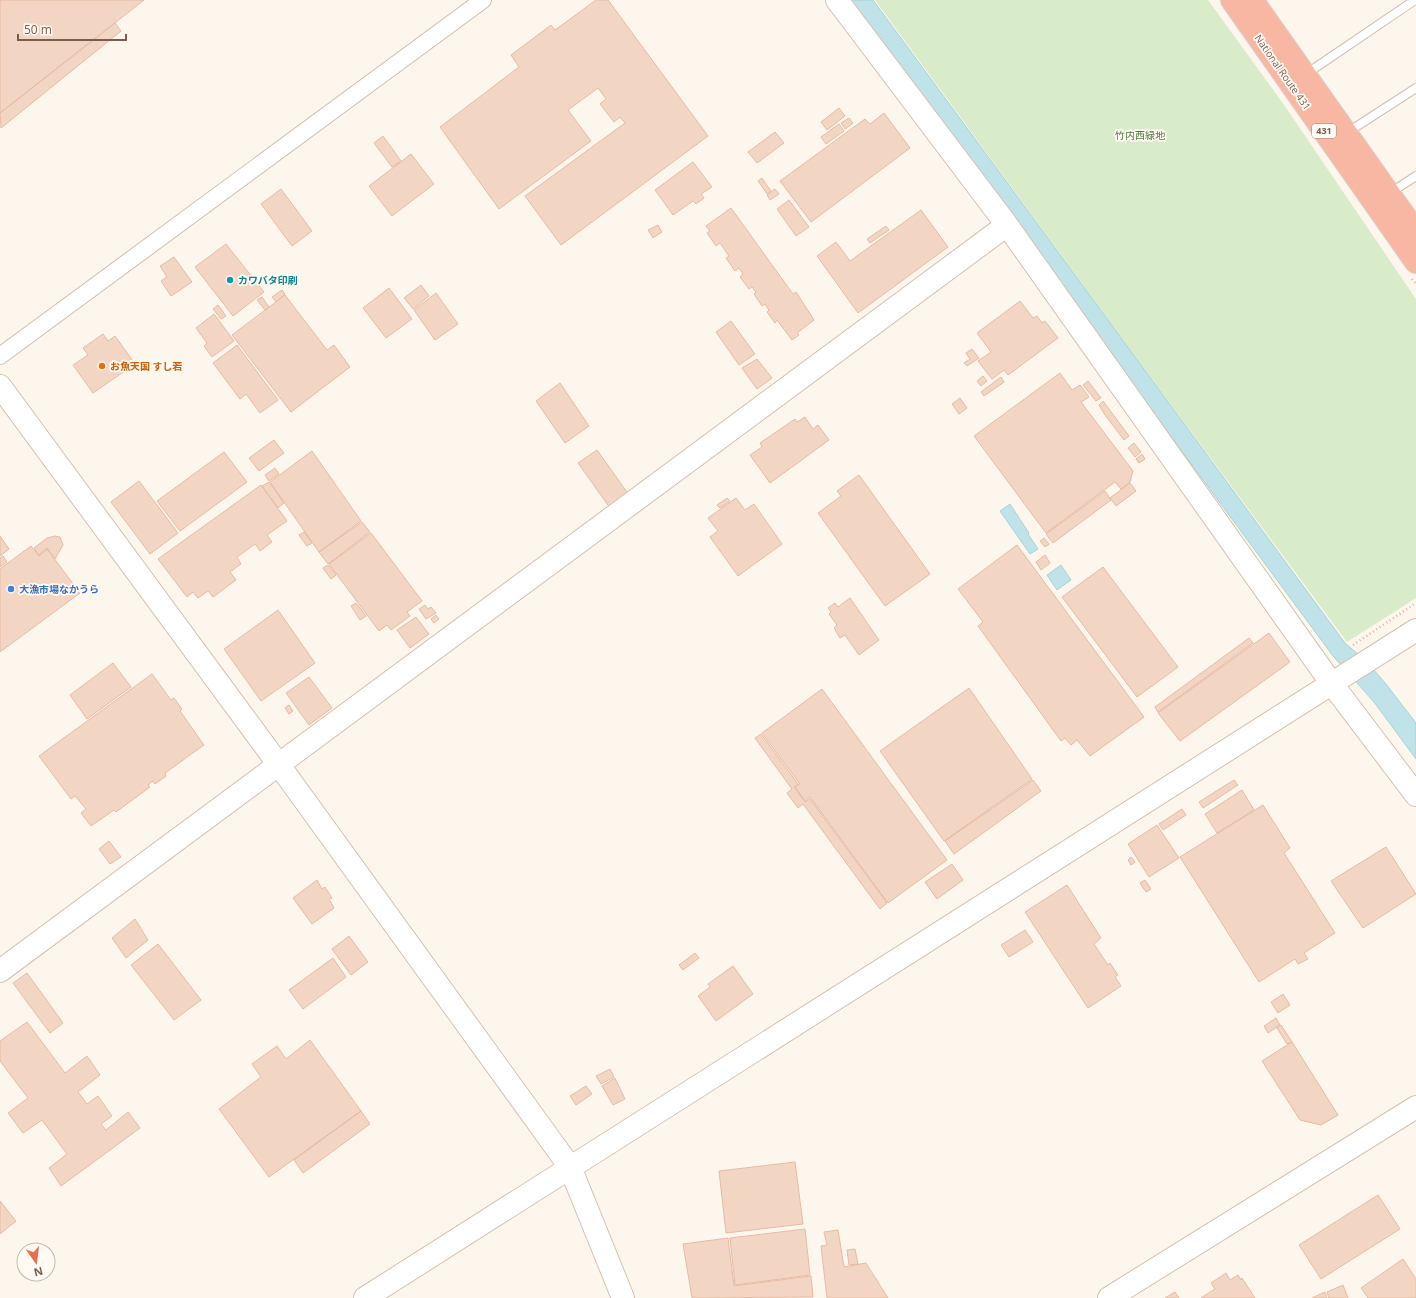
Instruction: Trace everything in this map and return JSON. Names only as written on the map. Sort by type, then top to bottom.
[{"type":"highway","name":"National Route 431","points":[[1232,0],[1416,262]]},
{"type":"highway","name":"National Route 431","points":[[1252,0],[1416,232]]},
{"type":"street","points":[[0,356],[483,0]]},
{"type":"street","points":[[837,0],[1349,673],[1416,794]]},
{"type":"street","points":[[0,971],[1007,225]]},
{"type":"street","points":[[0,386],[279,765],[570,1167],[623,1298]]},
{"type":"street","points":[[365,1298],[1416,630]]},
{"type":"street","points":[[1109,1298],[1416,1106]]},
{"type":"lane","points":[[1305,75],[1415,0]]},
{"type":"lane","points":[[1346,133],[1416,88]]},
{"type":"lane","points":[[1389,194],[1416,176]]},
{"type":"path","points":[[1353,645],[1416,603]]},
{"type":"green space","name":"竹内西緑地","points":[[875,0],[1208,0],[1282,102],[1416,299],[1416,598],[1347,642],[1123,340]]},
{"type":"water","points":[[849,0],[873,0],[1345,643],[1366,661],[1416,723],[1416,759],[1374,702],[1333,656]]},
{"type":"water","points":[[1010,504],[1038,549],[1030,554],[1000,511]]},
{"type":"water","points":[[1061,565],[1071,580],[1057,590],[1047,575]]},
{"type":"building","points":[[0,0],[144,0],[0,113]]},
{"type":"building","points":[[596,0],[608,0],[708,136],[561,245],[525,196],[625,123],[620,117],[614,122],[600,104],[606,99],[598,88],[568,110],[591,141],[499,209],[440,127],[519,67],[511,55],[551,25],[555,30]]},
{"type":"building","points":[[115,23],[121,31],[1,128],[0,113]]},
{"type":"building","points":[[839,108],[845,116],[827,130],[821,122]]},
{"type":"building","points":[[884,113],[910,148],[811,222],[780,181],[865,119],[870,124]]},
{"type":"building","points":[[849,118],[853,123],[845,129],[841,123]]},
{"type":"building","points":[[839,124],[844,131],[826,144],[821,137]]},
{"type":"building","points":[[775,132],[784,143],[757,163],[748,152]]},
{"type":"building","points":[[383,136],[401,161],[392,167],[374,143]]},
{"type":"building","points":[[411,154],[434,184],[392,216],[369,186]]},
{"type":"building","points":[[693,162],[712,187],[701,194],[704,198],[696,204],[693,201],[673,215],[655,190]]},
{"type":"building","points":[[762,178],[771,191],[767,194],[758,181]]},
{"type":"building","points":[[281,189],[312,231],[292,246],[261,204]]},
{"type":"building","points":[[775,189],[779,194],[770,200],[767,195]]},
{"type":"building","points":[[789,200],[809,227],[796,236],[777,209]]},
{"type":"building","points":[[731,208],[793,294],[796,292],[814,320],[797,333],[799,335],[792,340],[777,320],[775,323],[767,312],[769,310],[765,304],[762,306],[754,294],[756,292],[752,287],[749,289],[740,277],[743,274],[739,268],[735,271],[726,258],[729,256],[720,243],[716,246],[707,233],[710,231],[706,226]]},
{"type":"building","points":[[921,210],[948,247],[858,313],[817,256],[836,242],[850,261]]},
{"type":"building","points":[[658,225],[662,232],[653,238],[648,230]]},
{"type":"building","points":[[886,226],[889,230],[870,243],[867,239]]},
{"type":"building","name":"カワバタ印刷","points":[[226,244],[264,292],[233,316],[195,267]]},
{"type":"building","points":[[174,257],[192,282],[171,296],[161,281],[167,277],[160,266]]},
{"type":"building","points":[[421,285],[429,296],[413,309],[404,298]]},
{"type":"building","points":[[389,288],[412,319],[386,338],[363,308]]},
{"type":"building","points":[[282,290],[285,294],[276,302],[272,297]]},
{"type":"building","points":[[436,293],[458,324],[435,340],[414,310]]},
{"type":"building","points":[[285,295],[327,350],[334,345],[350,367],[291,412],[232,335]]},
{"type":"building","points":[[262,297],[269,307],[265,310],[257,300]]},
{"type":"building","points":[[1020,301],[1033,318],[1037,316],[1042,323],[1045,321],[1058,338],[1008,375],[1004,370],[992,379],[978,361],[991,352],[977,333]]},
{"type":"building","points":[[218,305],[226,316],[221,319],[213,309]]},
{"type":"building","points":[[214,314],[234,341],[212,357],[204,346],[207,343],[196,328]]},
{"type":"building","points":[[731,321],[755,354],[739,365],[716,332]]},
{"type":"building","points":[[103,334],[108,341],[115,336],[135,364],[93,393],[73,365],[88,355],[83,348]]},
{"type":"building","points":[[237,345],[278,400],[260,413],[246,394],[240,399],[213,363]]},
{"type":"building","points":[[972,349],[979,358],[967,366],[964,363],[970,359],[966,353]]},
{"type":"building","points":[[757,359],[772,378],[757,389],[742,368]]},
{"type":"building","points":[[1060,373],[1072,390],[1080,385],[1089,397],[1081,402],[1133,471],[1130,482],[1121,489],[1115,482],[1046,533],[974,436]]},
{"type":"building","points":[[983,376],[987,381],[981,386],[977,381]]},
{"type":"building","points":[[1001,377],[1004,382],[984,396],[981,392]]},
{"type":"building","points":[[1088,381],[1101,398],[1096,401],[1083,385]]},
{"type":"building","points":[[560,383],[589,426],[565,443],[536,401]]},
{"type":"building","points":[[960,398],[967,408],[959,414],[952,404]]},
{"type":"building","points":[[1103,401],[1129,436],[1124,440],[1099,405]]},
{"type":"building","points":[[805,417],[813,429],[818,425],[829,440],[770,483],[750,455],[762,447],[760,443],[795,419],[797,422]]},
{"type":"building","points":[[274,440],[284,453],[259,471],[249,458]]},
{"type":"building","points":[[1134,443],[1141,452],[1135,457],[1128,448]]},
{"type":"building","points":[[597,450],[629,495],[610,508],[578,463]]},
{"type":"building","points":[[312,451],[361,521],[319,552],[270,482]]},
{"type":"building","points":[[224,452],[247,482],[180,531],[157,501]]},
{"type":"building","points":[[1142,454],[1145,459],[1139,463],[1136,459]]},
{"type":"building","points":[[275,468],[279,474],[269,481],[265,475]]},
{"type":"building","points":[[859,475],[930,574],[885,606],[818,513],[841,496],[837,491]]},
{"type":"building","points":[[139,481],[178,533],[150,554],[111,502]]},
{"type":"building","points":[[269,482],[284,503],[278,508],[262,486]]},
{"type":"building","points":[[1130,483],[1136,491],[1116,506],[1110,498]]},
{"type":"building","points":[[261,485],[287,521],[267,535],[272,542],[260,551],[255,544],[237,557],[241,564],[230,572],[236,580],[213,597],[208,591],[198,598],[193,592],[187,597],[158,559]]},
{"type":"building","points":[[1105,491],[1111,500],[1053,543],[1046,534]]},
{"type":"building","points":[[727,498],[730,501],[720,508],[717,505]]},
{"type":"building","points":[[736,498],[745,510],[754,504],[782,544],[738,576],[710,537],[718,531],[708,518]]},
{"type":"building","points":[[362,522],[370,532],[328,564],[319,552]]},
{"type":"building","points":[[304,532],[312,543],[307,546],[299,535]]},
{"type":"building","points":[[371,533],[422,601],[407,612],[410,616],[391,630],[387,625],[379,631],[329,564]]},
{"type":"building","points":[[0,536],[9,549],[0,556]]},
{"type":"building","points":[[55,536],[60,537],[63,545],[55,559],[47,548],[39,555],[34,548],[47,538]]},
{"type":"building","points":[[1044,538],[1049,544],[1045,547],[1040,541]]},
{"type":"building","points":[[1017,545],[1144,717],[1090,756],[1077,740],[1071,745],[1065,738],[1061,741],[978,626],[983,622],[958,589]]},
{"type":"building","points":[[31,546],[39,556],[47,549],[80,593],[0,652],[0,569]]},
{"type":"building","points":[[1045,555],[1050,563],[1041,570],[1036,562]]},
{"type":"building","points":[[3,556],[7,562],[0,567],[0,558]]},
{"type":"building","points":[[328,565],[336,575],[331,579],[323,568]]},
{"type":"building","points":[[1103,567],[1178,667],[1137,697],[1062,597]]},
{"type":"building","points":[[850,598],[879,640],[859,655],[845,635],[840,638],[834,628],[837,625],[829,614],[831,612],[828,608],[835,603],[838,607]]},
{"type":"building","points":[[356,603],[366,616],[360,620],[351,606]]},
{"type":"building","points":[[425,605],[428,609],[431,607],[436,613],[426,619],[419,609]]},
{"type":"building","points":[[278,610],[315,663],[261,701],[224,649]]},
{"type":"building","points":[[436,615],[439,619],[434,623],[431,619]]},
{"type":"building","points":[[416,617],[429,634],[410,648],[397,630]]},
{"type":"building","points":[[1269,633],[1290,662],[1180,741],[1158,713]]},
{"type":"building","points":[[1249,638],[1253,643],[1158,712],[1155,707]]},
{"type":"building","points":[[113,663],[131,687],[87,719],[70,695]]},
{"type":"building","points":[[152,674],[171,700],[174,698],[182,709],[180,711],[204,745],[165,773],[166,776],[155,784],[153,781],[148,785],[150,787],[116,812],[114,810],[91,826],[81,813],[86,809],[75,796],[71,799],[39,756]]},
{"type":"building","points":[[309,677],[332,708],[309,725],[286,693]]},
{"type":"building","points":[[969,688],[1032,779],[944,841],[880,751]]},
{"type":"building","points":[[822,689],[947,860],[888,903],[810,797],[805,801],[795,787],[800,784],[762,733]]},
{"type":"building","points":[[289,705],[293,711],[289,714],[285,708]]},
{"type":"building","points":[[761,734],[798,784],[794,787],[805,802],[810,799],[887,903],[880,909],[803,804],[798,808],[787,793],[792,789],[755,738]]},
{"type":"building","points":[[1033,780],[1041,791],[954,854],[945,841]]},
{"type":"building","points":[[1234,780],[1238,785],[1203,808],[1199,802]]},
{"type":"building","points":[[1242,790],[1254,810],[1217,833],[1205,814]]},
{"type":"building","points":[[1263,805],[1290,848],[1284,853],[1335,933],[1304,953],[1308,959],[1298,964],[1295,959],[1259,982],[1180,857]]},
{"type":"building","points":[[1182,809],[1186,815],[1163,830],[1159,824]]},
{"type":"building","points":[[1157,825],[1179,858],[1149,877],[1128,844]]},
{"type":"building","points":[[109,841],[121,857],[110,864],[99,849]]},
{"type":"building","points":[[1386,847],[1416,894],[1363,928],[1331,881]]},
{"type":"building","points":[[1131,857],[1135,862],[1131,865],[1128,860]]},
{"type":"building","points":[[952,864],[963,880],[937,899],[925,882]]},
{"type":"building","points":[[317,880],[322,889],[325,887],[332,898],[329,899],[334,908],[312,924],[293,898]]},
{"type":"building","points":[[1145,880],[1151,889],[1146,892],[1140,883]]},
{"type":"building","points":[[1067,885],[1101,938],[1094,944],[1108,965],[1110,963],[1118,975],[1115,977],[1121,986],[1088,1008],[1025,912]]},
{"type":"building","points":[[135,919],[148,940],[126,958],[112,938]]},
{"type":"building","points":[[1025,930],[1033,942],[1009,957],[1001,945]]},
{"type":"building","points":[[349,936],[368,962],[351,975],[332,949]]},
{"type":"building","points":[[158,944],[201,1000],[174,1020],[131,965]]},
{"type":"building","points":[[695,953],[699,958],[683,970],[679,965]]},
{"type":"building","points":[[333,958],[346,977],[303,1009],[289,990]]},
{"type":"building","points":[[733,966],[753,994],[716,1021],[698,996],[710,987],[708,984]]},
{"type":"building","points":[[27,973],[63,1023],[50,1033],[13,983]]},
{"type":"building","points":[[1283,994],[1290,1005],[1278,1013],[1271,1002]]},
{"type":"building","points":[[1276,1018],[1280,1025],[1268,1033],[1264,1026]]},
{"type":"building","points":[[27,1022],[65,1073],[87,1056],[100,1075],[78,1092],[87,1104],[98,1096],[112,1116],[101,1124],[106,1130],[128,1112],[140,1128],[61,1186],[49,1168],[67,1154],[42,1120],[23,1133],[8,1113],[28,1098],[0,1061],[0,1041]]},
{"type":"building","points":[[1281,1025],[1292,1042],[1287,1044],[1277,1028]]},
{"type":"building","points":[[310,1040],[361,1111],[269,1177],[219,1109],[261,1077],[252,1064],[277,1046],[286,1059]]},
{"type":"building","points":[[1292,1042],[1338,1115],[1321,1125],[1300,1120],[1262,1061]]},
{"type":"building","points":[[610,1069],[614,1077],[601,1084],[596,1076]]},
{"type":"building","points":[[615,1078],[625,1099],[613,1105],[602,1086]]},
{"type":"building","points":[[586,1086],[592,1094],[576,1105],[570,1096]]},
{"type":"building","points":[[361,1111],[370,1124],[303,1173],[294,1160]]},
{"type":"building","points":[[795,1162],[803,1224],[726,1233],[719,1171]]},
{"type":"building","points":[[1378,1195],[1400,1229],[1321,1279],[1299,1245]]},
{"type":"building","points":[[0,1201],[16,1221],[0,1234]]},
{"type":"building","points":[[805,1229],[810,1275],[735,1285],[730,1238]]},
{"type":"building","points":[[838,1230],[844,1267],[866,1263],[888,1298],[827,1298],[821,1246],[827,1245],[824,1232]]},
{"type":"building","points":[[728,1238],[734,1286],[811,1276],[813,1297],[692,1298],[683,1244]]},
{"type":"building","points":[[855,1249],[858,1264],[849,1265],[847,1250]]},
{"type":"building","points":[[1403,1259],[1416,1279],[1416,1298],[1368,1298],[1361,1288]]},
{"type":"building","points":[[1226,1273],[1230,1280],[1238,1275],[1241,1280],[1242,1278],[1255,1298],[1201,1298],[1215,1289],[1211,1283]]},
{"type":"building","points":[[1343,1285],[1348,1298],[1329,1298],[1327,1292]]},
{"type":"building","points":[[1175,1292],[1179,1298],[1165,1298]]},
{"type":"building","points":[[1325,1292],[1327,1298],[1312,1298]]},
{"type":"place","name":"カワバタ印刷","points":[[230,280]]},
{"type":"place","name":"お魚天国 すし若","points":[[102,366]]},
{"type":"place","name":"大漁市場なかうら","points":[[11,589]]}]
